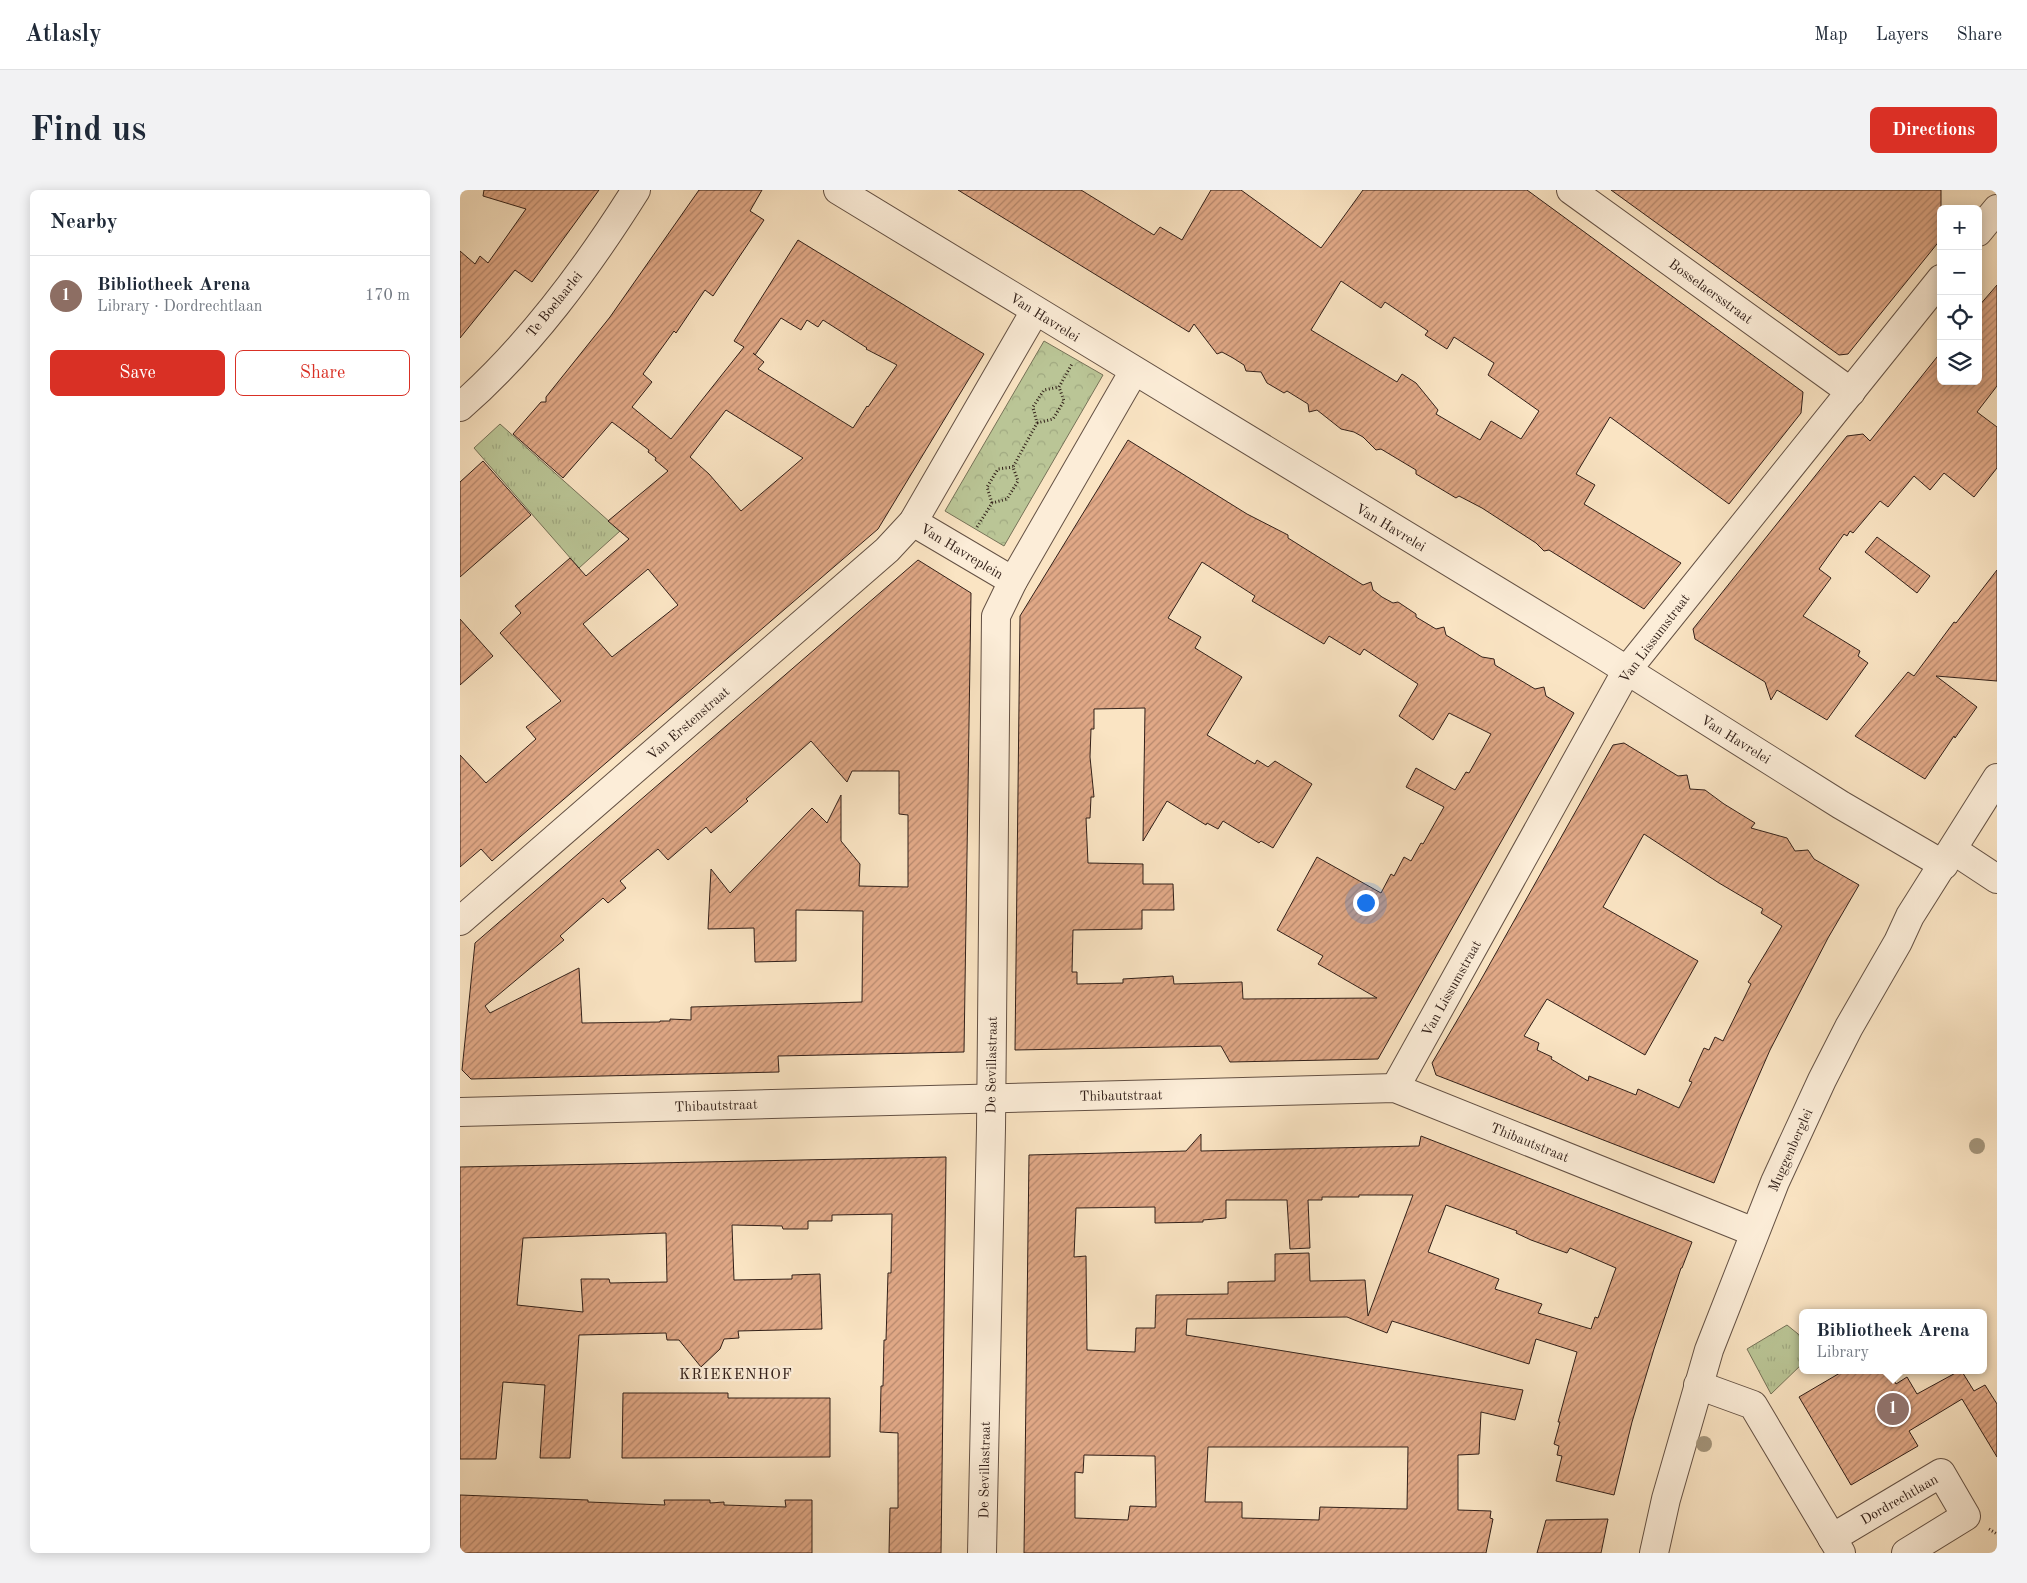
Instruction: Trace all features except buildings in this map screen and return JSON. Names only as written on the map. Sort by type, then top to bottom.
[{"type":"street","name":"Te Boelaarlei","points":[[460,407],[506,363],[550,311],[588,261],[636,190]]},
{"type":"street","name":"Van Havrelei","points":[[838,190],[1134,372],[1627,670],[1841,805],[1997,879]]},
{"type":"street","name":"Bosselaersstraat","points":[[1571,190],[1851,392]]},
{"type":"street","points":[[1982,227],[1997,209]]},
{"type":"street","name":"Van Lissumstraat","points":[[1395,1088],[1627,670],[1937,284]]},
{"type":"street","name":"Van Havreplein","points":[[1035,311],[913,522],[1013,581],[1134,372]]},
{"type":"street","name":"Van Erstenstraat","points":[[460,921],[887,550],[913,522]]},
{"type":"street","name":"De Sevillastraat","points":[[982,1553],[991,1098],[996,616],[1013,581]]},
{"type":"street","name":"Muggenberglei","points":[[1654,1553],[1666,1499],[1698,1385],[1709,1350],[1754,1232],[1822,1080],[1849,1027],[1898,942],[1910,916],[1997,778]]},
{"type":"street","name":"Thibautstraat","points":[[460,1112],[1395,1088],[1754,1232]]},
{"type":"street","name":"Dordrechtlaan","points":[[1698,1385],[1753,1405],[1836,1546],[1941,1473],[1966,1516],[1906,1553]]},
{"type":"path","points":[[1013,467],[998,469],[987,487],[992,503],[1007,499],[1018,481],[1013,467],[1038,423],[1053,419],[1064,401],[1059,387],[1044,390],[1033,407],[1038,423]]},
{"type":"green space","points":[[1044,341],[1103,375],[1004,546],[945,511]]},
{"type":"green space","points":[[500,424],[620,531],[579,568],[474,448]]},
{"type":"green space","points":[[1787,1325],[1799,1335],[1799,1367],[1771,1394],[1747,1349]]},
{"type":"place","name":"Bibliotheek Arena","points":[[1893,1409]]},
{"type":"district","name":"KRIEKENHOF","points":[[736,1374]]}]
